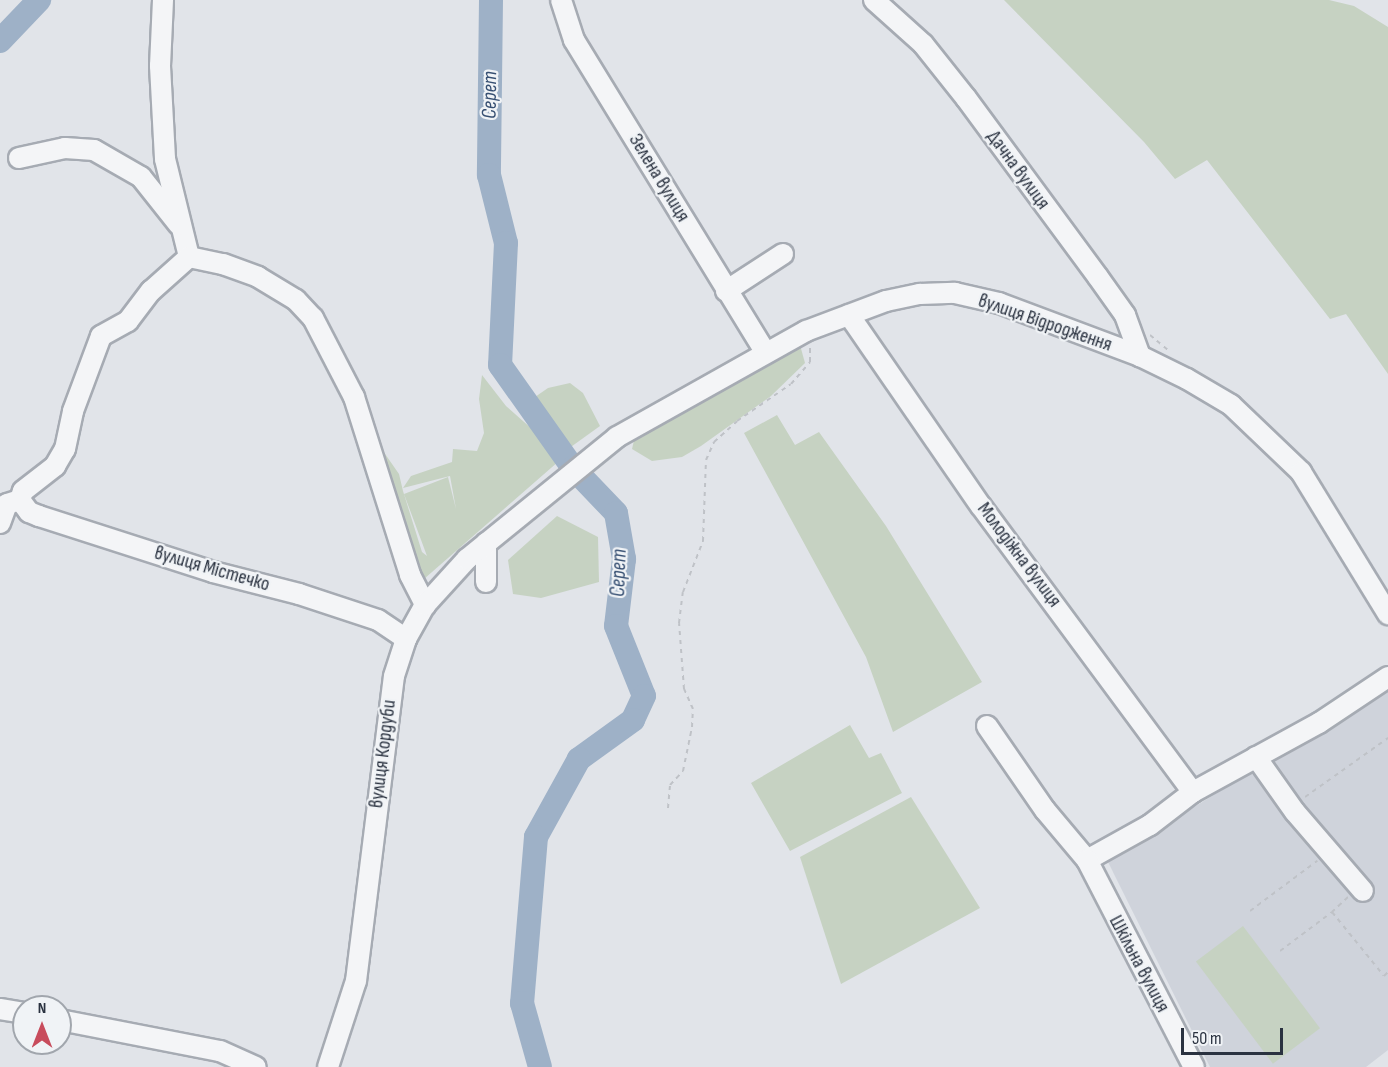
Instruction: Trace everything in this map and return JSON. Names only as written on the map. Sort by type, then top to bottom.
[{"type":"street","points":[[163,0],[160,66],[165,148],[189,257]]},
{"type":"street","name":"Зелена вулиця","points":[[561,0],[579,48],[765,352]]},
{"type":"street","name":"Дачна вулиця","points":[[874,0],[923,44],[966,98],[1125,315],[1140,356]]},
{"type":"street","points":[[19,158],[65,148],[94,150],[141,177],[174,223],[182,226]]},
{"type":"street","points":[[726,291],[783,254]]},
{"type":"street","points":[[0,523],[7,504],[20,500],[22,491],[55,466],[64,449],[73,411],[101,336],[128,321],[165,276],[189,257]]},
{"type":"street","points":[[189,257],[223,264],[258,277],[297,300],[313,318],[354,397],[410,575],[425,605]]},
{"type":"street","name":"вулиця Відродження","points":[[544,494],[617,437],[806,331],[908,296],[955,293],[999,303],[1140,356],[1231,405],[1268,436],[1301,472],[1388,614]]},
{"type":"street","name":"Молодіжна вулиця","points":[[849,315],[981,506],[1193,792]]},
{"type":"street","name":"вулиця Кордуби","points":[[328,1067],[356,981],[385,728],[394,676],[406,639],[425,605],[486,543],[544,494]]},
{"type":"street","name":"вулиця Містечко","points":[[20,500],[29,512],[39,516],[378,620],[406,639]]},
{"type":"street","points":[[486,543],[486,582]]},
{"type":"street","points":[[1087,860],[1149,825],[1193,792],[1318,723],[1388,676]]},
{"type":"street","name":"Шкільна вулиця","points":[[987,726],[1045,810],[1087,860],[1194,1067]]},
{"type":"street","points":[[1256,757],[1291,806],[1361,889]]},
{"type":"street","points":[[72,1022],[220,1051],[256,1067]]},
{"type":"path","points":[[668,808],[670,785],[683,771],[692,727],[693,710],[684,689],[679,623],[683,592],[704,541],[706,460],[714,442],[737,421],[791,384],[810,362],[806,331]]},
{"type":"path","points":[[1291,806],[1388,738]]},
{"type":"path","points":[[1250,911],[1330,852]]},
{"type":"path","points":[[1280,951],[1361,889]]},
{"type":"path","points":[[1332,912],[1384,976],[1388,972]]},
{"type":"shaded area","points":[[1388,689],[1388,1050],[1366,1067],[1210,1067],[1107,860]]},
{"type":"green space","points":[[1004,0],[1329,0],[1354,6],[1388,27],[1388,374],[1346,314],[1330,319],[1207,160],[1175,179],[1144,142]]},
{"type":"green space","points":[[800,345],[805,363],[771,396],[701,446],[682,457],[652,461],[632,449],[636,432]]},
{"type":"green space","points":[[482,375],[506,406],[550,445],[559,461],[424,579],[417,571],[378,460],[383,451],[399,474],[403,491],[422,552],[427,556],[404,494],[448,477],[456,509],[450,476],[403,488],[411,476],[452,462],[453,449],[477,451],[484,433],[479,399]]},
{"type":"green space","points":[[570,383],[583,393],[600,426],[568,449],[549,429],[535,397],[548,388]]},
{"type":"green space","points":[[777,415],[795,445],[819,432],[886,526],[982,682],[893,732],[866,657],[744,433]]},
{"type":"green space","points":[[557,516],[598,537],[599,582],[541,598],[513,594],[508,560]]},
{"type":"green space","points":[[850,725],[869,758],[881,753],[902,793],[790,851],[751,783]]},
{"type":"green space","points":[[911,797],[980,908],[841,984],[800,857]]},
{"type":"green space","points":[[1243,926],[1320,1028],[1273,1064],[1196,962]]},
{"type":"waterway","name":"Серет","points":[[0,41],[39,0]]},
{"type":"waterway","name":"Серет","points":[[491,0],[489,175],[506,243],[500,365],[573,468],[616,513],[624,559],[616,626],[644,696],[633,720],[579,759],[536,837],[522,1003],[540,1067]]}]
